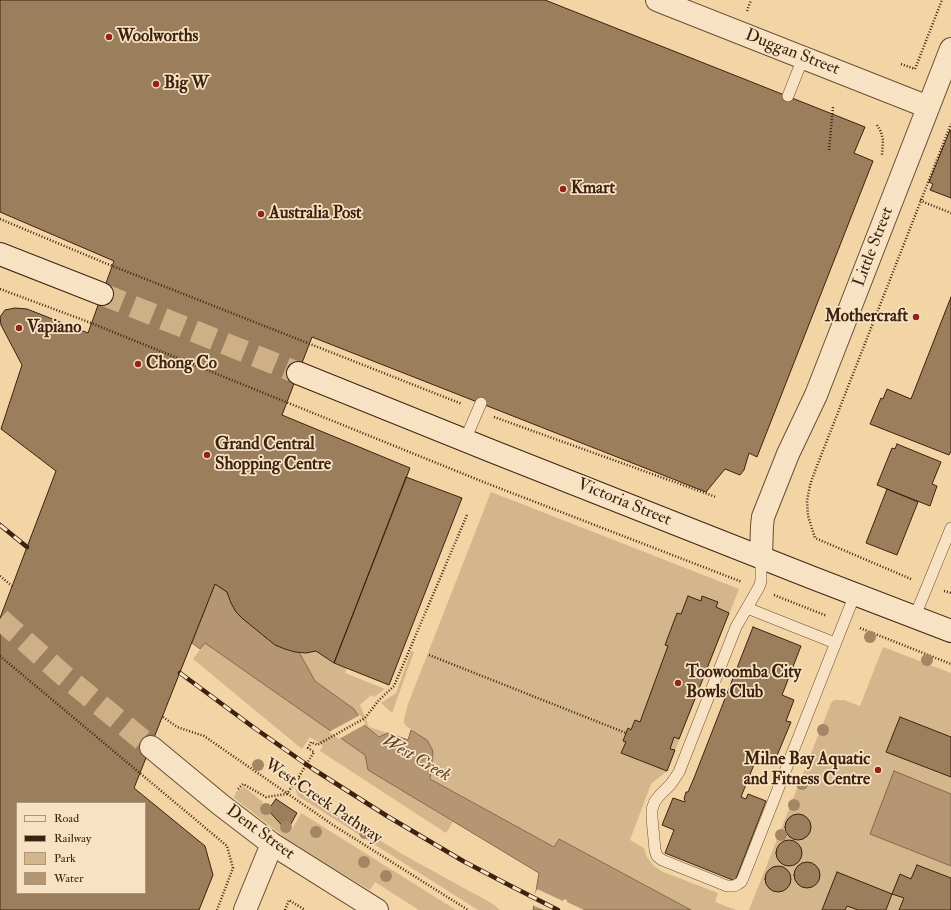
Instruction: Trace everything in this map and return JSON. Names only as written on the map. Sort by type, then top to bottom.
[{"type":"street","name":"Duggan Street","points":[[657,0],[928,106]]},
{"type":"street","name":"Little Street","points":[[761,557],[762,526],[765,512],[788,454],[816,395],[928,106],[946,78],[951,49]]},
{"type":"street","points":[[0,254],[102,294]]},
{"type":"street","name":"Victoria Street","points":[[298,373],[855,594],[951,630]]},
{"type":"street","name":"Dent Street","points":[[151,747],[221,805],[272,844],[377,910]]},
{"type":"street","points":[[245,910],[272,844]]},
{"type":"lane","points":[[788,96],[803,58]]},
{"type":"lane","points":[[465,440],[479,407]]},
{"type":"lane","points":[[916,616],[951,528]]},
{"type":"lane","points":[[761,557],[761,581],[736,627],[679,772],[672,784],[655,801],[652,809],[655,850],[657,856],[662,860],[727,886],[734,886],[743,878],[855,594]]},
{"type":"lane","points":[[747,608],[835,644]]},
{"type":"path","points":[[901,64],[915,69],[942,0]]},
{"type":"path","points":[[829,150],[833,107]]},
{"type":"path","points":[[928,584],[913,580],[815,538],[808,516],[807,501],[810,485],[951,124]]},
{"type":"path","points":[[921,200],[951,213]]},
{"type":"path","points":[[0,219],[105,263],[479,407],[513,424],[716,497]]},
{"type":"path","points":[[0,289],[86,321],[474,478],[951,664]]},
{"type":"path","points":[[233,792],[243,784],[266,797],[286,794],[294,783],[300,787],[304,782],[298,778],[314,752],[308,748],[311,742],[317,745],[320,744],[365,718],[378,700],[394,686],[467,515]]},
{"type":"path","points":[[0,576],[12,586]]},
{"type":"path","points":[[429,655],[626,733]]},
{"type":"path","points":[[0,656],[227,846],[233,868],[217,910]]},
{"type":"path","name":"West Creek Pathway","points":[[163,717],[177,727],[204,736],[333,825],[468,910]]},
{"type":"path","points":[[285,910],[289,900],[304,910]]},
{"type":"green space","points":[[491,492],[739,589],[667,771],[651,784],[630,840],[644,848],[647,857],[654,866],[663,872],[718,893],[715,902],[736,910],[691,910],[559,839],[554,847],[430,779],[433,754],[427,740],[406,726],[404,719],[408,704]]},
{"type":"green space","points":[[205,643],[365,755],[368,770],[453,822],[446,833],[320,751],[323,746],[310,737],[302,749],[193,659]]},
{"type":"green space","name":"Milne Bay Aquatic and Fitness Centre","points":[[883,647],[951,673],[951,910],[749,910],[831,703],[834,700],[844,700],[860,706]]},
{"type":"green space","points":[[316,651],[334,663],[347,668],[345,673],[385,689],[374,697],[371,695],[360,705],[369,727],[388,733],[379,737],[364,725],[354,709],[315,681],[299,652]]},
{"type":"green space","points":[[411,651],[414,652],[392,713],[381,703],[396,693]]},
{"type":"green space","points":[[244,787],[263,802],[262,804],[290,833],[301,813],[456,910],[419,910],[375,882],[370,890],[287,839],[234,798],[236,792]]},
{"type":"green space","points":[[295,788],[402,854],[493,904],[500,910],[478,910],[298,796]]},
{"type":"water","name":"West Creek","points":[[215,584],[227,592],[299,652],[315,681],[354,709],[364,725],[379,737],[388,733],[408,740],[411,730],[427,740],[433,754],[430,779],[554,847],[559,839],[691,910],[533,910],[539,873],[368,770],[365,755],[205,643],[200,649],[192,643]]},
{"type":"water","points":[[894,771],[951,794],[951,866],[870,834]]},
{"type":"pier","points":[[360,715],[366,724],[339,739],[329,732]]},
{"type":"pier","points":[[537,889],[563,901],[564,899],[567,900],[567,902],[584,910],[544,910],[532,905]]},
{"type":"building","name":"Grand Central Shopping Centre","points":[[0,0],[545,0],[865,127],[854,153],[873,161],[757,457],[749,453],[744,470],[740,475],[725,469],[706,492],[312,337],[282,415],[410,468],[334,663],[316,651],[306,653],[295,652],[275,645],[236,612],[227,592],[215,584],[134,788],[205,846],[213,875],[199,910],[0,910],[0,618],[56,471],[1,429],[22,365],[1,325],[0,317],[5,310],[15,308],[27,309],[88,333],[114,261],[0,212]]},
{"type":"building","points":[[950,130],[951,198],[930,190],[933,184],[929,182]]},
{"type":"building","points":[[951,297],[951,451],[949,455],[870,424],[881,398],[883,399],[887,389],[911,399]]},
{"type":"building","points":[[897,444],[941,462],[932,484],[937,486],[930,506],[877,485],[892,448],[895,449]]},
{"type":"building","points":[[406,477],[462,498],[389,685],[334,663]]},
{"type":"building","points":[[887,489],[918,502],[897,555],[866,543]]},
{"type":"building","name":"Toowoomba City Bowls Club","points":[[688,596],[701,601],[702,596],[718,602],[716,607],[729,613],[679,739],[674,737],[670,749],[675,750],[667,771],[621,753],[626,742],[623,741],[628,728],[631,730],[635,720],[640,722],[668,646],[665,645],[677,613],[681,614]]},
{"type":"building","points":[[753,627],[801,646],[782,695],[794,700],[786,721],[791,722],[776,758],[759,752],[741,797],[746,799],[748,794],[766,801],[735,881],[665,853],[674,830],[662,825],[673,798],[685,802],[684,799],[686,792],[688,792],[694,778]]},
{"type":"building","points":[[900,717],[951,737],[951,777],[886,752]]},
{"type":"building","points":[[276,799],[297,813],[287,831],[268,810]]},
{"type":"building","points":[[798,814],[807,818],[811,827],[807,836],[798,840],[789,836],[785,827],[789,818]]},
{"type":"building","points":[[789,840],[798,844],[802,853],[798,862],[789,866],[780,862],[776,853],[780,844]]},
{"type":"building","points":[[807,862],[816,866],[820,875],[816,884],[807,888],[798,884],[794,875],[798,866]]},
{"type":"building","points":[[917,865],[951,878],[951,910],[899,910],[904,898],[892,894],[900,874],[911,879]]},
{"type":"building","points":[[778,866],[787,870],[791,879],[787,888],[778,892],[769,888],[765,879],[769,870]]},
{"type":"building","points":[[837,872],[892,894],[886,910],[858,910],[847,906],[845,910],[822,910]]},
{"type":"tunnel","points":[[102,294],[298,373]]},
{"type":"tunnel","points":[[0,619],[61,673],[151,747]]},
{"type":"railway","points":[[0,525],[27,547]]},
{"type":"railway","points":[[180,673],[313,769],[387,816],[463,861],[558,910]]},
{"type":"place","name":"Woolworths","points":[[109,37]]},
{"type":"place","name":"Big W","points":[[156,84]]},
{"type":"place","name":"Kmart","points":[[563,189]]},
{"type":"place","name":"Australia Post","points":[[261,214]]},
{"type":"place","name":"Mothercraft","points":[[916,317]]},
{"type":"place","name":"Vapiano","points":[[19,328]]},
{"type":"place","name":"Chong Co","points":[[138,364]]},
{"type":"place","name":"Grand Central Shopping Centre","points":[[207,455]]},
{"type":"place","name":"Toowoomba City Bowls Club","points":[[678,683]]},
{"type":"place","name":"Milne Bay Aquatic and Fitness Centre","points":[[878,770]]}]
